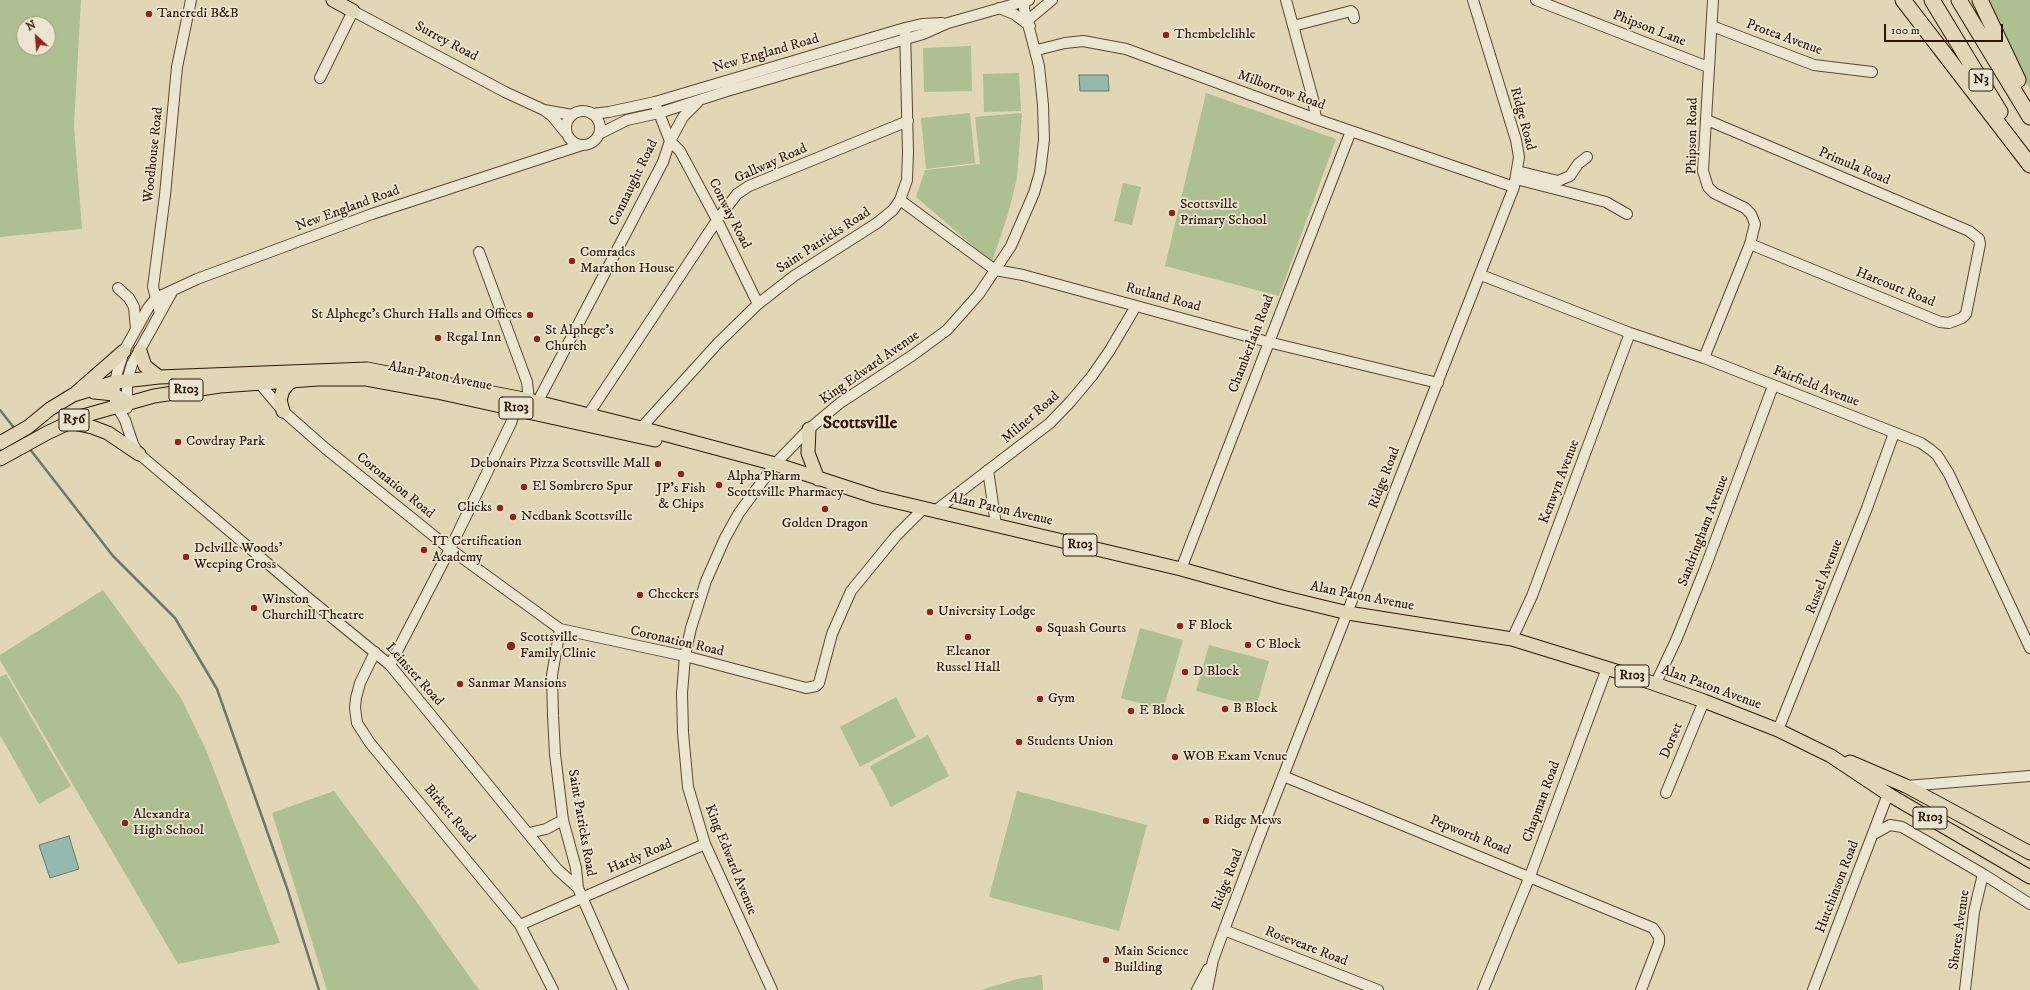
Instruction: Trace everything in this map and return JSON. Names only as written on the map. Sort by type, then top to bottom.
[{"type":"highway","points":[[1902,0],[2030,165]]},
{"type":"highway","name":"N3","points":[[1932,0],[2030,161]]},
{"type":"highway","name":"N3","points":[[1960,0],[2030,117]]},
{"type":"highway","points":[[1980,0],[1990,24],[2030,103]]},
{"type":"main road","name":"Surrey Road","points":[[333,0],[353,11]]},
{"type":"main road","points":[[73,395],[124,351]]},
{"type":"main road","points":[[140,351],[145,366],[159,377]]},
{"type":"main road","name":"Alan Paton Avenue","points":[[5,441],[28,427],[50,409],[73,395],[86,391],[120,393],[186,390],[254,378],[367,369],[533,402],[641,428],[772,468],[842,494],[858,497],[876,497]]},
{"type":"main road","name":"Alan Paton Avenue","points":[[0,459],[120,393],[159,377],[296,380],[366,379],[516,408],[818,479],[876,497],[1181,569],[1282,597],[1348,613],[1512,639],[1607,668],[1704,701],[1778,730],[1831,756],[1888,794],[2030,877]]},
{"type":"main road","points":[[284,410],[280,400],[283,390],[289,383],[296,380]]},
{"type":"main road","points":[[69,422],[92,427],[108,433],[139,454]]},
{"type":"main road","points":[[809,429],[808,453],[818,479]]},
{"type":"main road","name":"Alan Paton Avenue","points":[[1831,756],[1853,763],[1906,786],[2030,853]]},
{"type":"street","name":"Woodhouse Road","points":[[160,313],[153,287],[165,195],[177,68],[192,0]]},
{"type":"street","points":[[1001,4],[1029,23],[1052,0]]},
{"type":"street","points":[[1286,0],[1313,99],[1316,119]]},
{"type":"street","name":"Ridge Road","points":[[1197,990],[1213,960],[1283,776],[1481,275],[1516,179],[1519,157],[1516,140],[1473,0]]},
{"type":"street","name":"Phipson Lane","points":[[1536,0],[1708,67]]},
{"type":"street","name":"Phipson Road","points":[[1704,358],[1750,244],[1755,224],[1751,214],[1745,208],[1714,194],[1705,180],[1703,171],[1713,0]]},
{"type":"street","points":[[1001,4],[1024,3]]},
{"type":"street","name":"King Edward Avenue","points":[[772,990],[705,844],[691,801],[686,767],[682,693],[685,656],[706,581],[725,538],[738,513],[772,468],[809,429],[854,393],[913,355],[942,334],[971,303],[1011,246],[1024,218],[1040,172],[1044,124],[1037,50],[1024,3]]},
{"type":"street","name":"New England Road","points":[[599,134],[626,120],[658,113],[923,34],[948,23],[987,12],[1001,4]]},
{"type":"street","points":[[320,78],[353,11]]},
{"type":"street","name":"Surrey Road","points":[[353,11],[505,92],[544,110],[552,116],[566,134]]},
{"type":"street","points":[[1293,26],[1351,11],[1353,12],[1354,18]]},
{"type":"street","name":"New England Road","points":[[592,114],[656,102],[905,28],[922,24],[948,23]]},
{"type":"street","name":"Protea Avenue","points":[[1712,26],[1814,65],[1872,72]]},
{"type":"street","name":"Saint Patricks Road","points":[[641,428],[718,343],[758,304],[794,276],[877,224],[893,210],[900,200],[907,180],[908,121],[905,28]]},
{"type":"street","name":"Milborrow Road","points":[[1037,50],[1065,42],[1083,41],[1126,50],[1316,119],[1516,179]]},
{"type":"street","points":[[670,141],[683,117],[701,99]]},
{"type":"street","name":"Connaught Road","points":[[533,402],[663,162],[670,141],[658,113],[656,102]]},
{"type":"street","name":"Surrey Road","points":[[544,110],[572,115]]},
{"type":"street","points":[[584,111],[592,114],[600,125],[599,134],[594,141],[582,145],[573,142],[566,134],[566,122],[572,115],[584,111]]},
{"type":"street","name":"Primula Road","points":[[1707,120],[1969,231],[1979,239],[1980,248]]},
{"type":"street","name":"Gallway Road","points":[[588,415],[717,220],[737,194],[749,186],[908,121]]},
{"type":"street","name":"Chamberlain Road","points":[[1181,569],[1351,130]]},
{"type":"street","name":"New England Road","points":[[535,160],[557,147],[566,134]]},
{"type":"street","name":"Conway Road","points":[[670,141],[680,151],[717,220],[758,304]]},
{"type":"street","name":"New England Road","points":[[120,393],[124,351],[148,308],[156,298],[173,290],[372,214],[582,145]]},
{"type":"street","points":[[1516,179],[1558,182],[1570,176],[1578,164],[1587,157]]},
{"type":"street","points":[[1516,179],[1606,202],[1626,214]]},
{"type":"street","name":"Rutland Road","points":[[900,200],[995,270],[1023,275],[1268,342],[1438,383]]},
{"type":"street","name":"Harcourt Road","points":[[1750,244],[1940,322],[1949,323],[1956,321],[1966,314],[1980,248]]},
{"type":"street","points":[[478,252],[527,382],[533,402]]},
{"type":"street","name":"Fairfield Avenue","points":[[1481,275],[1630,333],[1704,358],[1921,443],[1934,452],[1941,460],[2030,648]]},
{"type":"street","points":[[118,288],[129,298],[134,307],[136,329]]},
{"type":"street","points":[[120,393],[132,364],[173,290]]},
{"type":"street","name":"Milner Road","points":[[806,688],[816,686],[819,683],[832,634],[851,591],[896,536],[929,509],[988,470],[1050,423],[1071,401],[1110,350],[1136,306]]},
{"type":"street","name":"Kenwyn Avenue","points":[[1512,639],[1532,596],[1630,333]]},
{"type":"street","name":"Coronation Road","points":[[254,378],[284,410],[325,448],[450,550],[560,629],[685,656],[806,688]]},
{"type":"street","name":"Sandringham Avenue","points":[[1655,685],[1677,638],[1696,591],[1773,386]]},
{"type":"street","name":"Leinster Road","points":[[120,393],[125,420],[133,444],[139,454],[307,597],[390,665],[557,869],[580,893]]},
{"type":"street","points":[[390,665],[450,550],[511,424],[516,408]]},
{"type":"street","name":"Russel Avenue","points":[[1778,730],[1861,523],[1894,433]]},
{"type":"street","points":[[988,470],[996,525]]},
{"type":"street","name":"Saint Patricks Road","points":[[560,629],[552,676],[555,754],[563,820],[576,868],[580,893],[623,990]]},
{"type":"street","name":"Birkett Road","points":[[375,652],[360,684],[356,698],[355,708],[357,722],[370,743],[520,925],[553,990]]},
{"type":"street","name":"Chapman Road","points":[[1483,990],[1530,876],[1607,668]]},
{"type":"street","name":"Dorset","points":[[1666,793],[1704,701]]},
{"type":"street","name":"Pepworth Road","points":[[1283,776],[1654,928],[1657,932],[1659,943],[1642,990]]},
{"type":"street","points":[[1906,786],[2030,776]]},
{"type":"street","name":"Hutchinson Road","points":[[1813,990],[1874,834],[1888,794]]},
{"type":"street","points":[[529,833],[546,829],[563,820]]},
{"type":"street","points":[[1874,834],[1890,825],[1902,827],[1983,874],[2030,904]]},
{"type":"street","name":"Hardy Road","points":[[520,925],[580,893],[705,844]]},
{"type":"street","name":"Shores Avenue","points":[[1965,990],[1974,912],[1983,874]]},
{"type":"street","name":"Roseveare Road","points":[[1224,930],[1378,990]]},
{"type":"street","name":"Ridge Road","points":[[1207,990],[1213,960]]},
{"type":"green space","points":[[0,0],[81,0],[74,126],[82,229],[0,237]]},
{"type":"green space","points":[[1985,0],[2030,0],[2030,89],[1994,26]]},
{"type":"green space","points":[[971,46],[972,91],[924,92],[923,48]]},
{"type":"green space","points":[[1019,73],[1021,111],[984,112],[983,74]]},
{"type":"green space","points":[[1206,93],[1336,139],[1279,296],[1165,266]]},
{"type":"green space","points":[[970,113],[975,163],[926,169],[921,118]]},
{"type":"green space","points":[[1022,113],[1017,178],[1008,214],[992,262],[916,197],[925,170],[980,164],[975,117]]},
{"type":"green space","points":[[1123,183],[1141,187],[1132,225],[1114,221]]},
{"type":"green space","points":[[103,590],[181,698],[207,752],[280,943],[178,964],[0,660],[0,655]]},
{"type":"green space","points":[[1140,628],[1183,640],[1163,710],[1121,698]]},
{"type":"green space","points":[[1209,645],[1269,661],[1256,707],[1196,691]]},
{"type":"green space","points":[[6,674],[71,786],[39,804],[0,735],[0,677]]},
{"type":"green space","points":[[896,697],[916,737],[860,767],[840,727]]},
{"type":"green space","points":[[928,735],[949,776],[891,807],[870,766]]},
{"type":"green space","points":[[334,791],[416,901],[479,990],[327,990],[272,813]]},
{"type":"green space","points":[[1017,791],[1147,825],[1119,931],[989,897]]},
{"type":"green space","points":[[1042,975],[1043,990],[981,990],[1017,979]]},
{"type":"water","points":[[1079,75],[1108,75],[1109,91],[1080,91]]},
{"type":"water","points":[[69,836],[79,869],[50,878],[39,845]]},
{"type":"waterway","points":[[0,410],[15,429]]},
{"type":"waterway","points":[[29,448],[113,556],[175,618],[217,689],[287,888],[319,990]]},
{"type":"place","name":"Tancredi B&B","points":[[149,14]]},
{"type":"place","name":"Thembelelihle","points":[[1166,35]]},
{"type":"place","name":"Scottsville Primary School","points":[[1172,213]]},
{"type":"place","name":"Comrades Marathon House","points":[[572,261]]},
{"type":"place","name":"St Alphege's Church Halls and Offices","points":[[530,315]]},
{"type":"place","name":"Regal Inn","points":[[438,338]]},
{"type":"place","name":"St Alphege's Church","points":[[537,339]]},
{"type":"place","name":"Cowdray Park","points":[[178,442]]},
{"type":"place","name":"Debonairs Pizza Scottsville Mall","points":[[658,464]]},
{"type":"place","name":"JP’s Fish & Chips","points":[[681,474]]},
{"type":"place","name":"Alpha Pharm Scottsville Pharmacy","points":[[719,485]]},
{"type":"place","name":"El Sombrero Spur","points":[[524,487]]},
{"type":"place","name":"Clicks","points":[[500,508]]},
{"type":"place","name":"Golden Dragon","points":[[825,509]]},
{"type":"place","name":"Nedbank Scottsville","points":[[513,517]]},
{"type":"place","name":"IT Certification Academy","points":[[424,550]]},
{"type":"place","name":"Delville Woods' Weeping Cross","points":[[186,557]]},
{"type":"place","name":"Checkers","points":[[640,595]]},
{"type":"place","name":"Winston Churchill Theatre","points":[[254,608]]},
{"type":"place","name":"University Lodge","points":[[930,612]]},
{"type":"place","name":"F Block","points":[[1180,626]]},
{"type":"place","name":"Squash Courts","points":[[1039,629]]},
{"type":"place","name":"Eleanor Russel Hall","points":[[968,637]]},
{"type":"place","name":"C Block","points":[[1248,645]]},
{"type":"place","name":"Scottsville Family Clinic","points":[[511,646]]},
{"type":"place","name":"D Block","points":[[1185,672]]},
{"type":"place","name":"Sanmar Mansions","points":[[460,684]]},
{"type":"place","name":"Gym","points":[[1040,699]]},
{"type":"place","name":"B Block","points":[[1225,709]]},
{"type":"place","name":"E Block","points":[[1131,711]]},
{"type":"place","name":"Students Union","points":[[1019,742]]},
{"type":"place","name":"WOB Exam Venue","points":[[1175,757]]},
{"type":"place","name":"Ridge Mews","points":[[1206,821]]},
{"type":"place","name":"Alexandra High School","points":[[125,823]]},
{"type":"place","name":"Main Science Building","points":[[1106,960]]},
{"type":"district","name":"Scottsville","points":[[860,424]]}]
